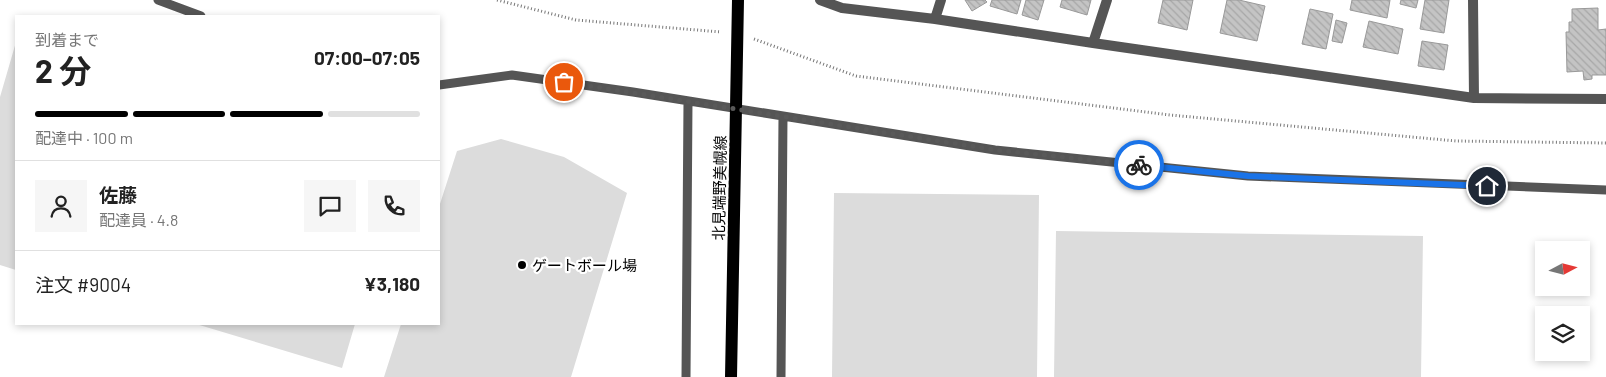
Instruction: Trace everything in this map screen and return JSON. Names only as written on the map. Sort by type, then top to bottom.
[{"type":"main road","name":"北見端野美幌線","points":[[731,377],[738,0]]},
{"type":"street","points":[[820,0],[842,8],[935,18],[1093,43],[1474,98],[1606,99]]},
{"type":"street","points":[[935,18],[941,0]]},
{"type":"street","points":[[1093,43],[1108,0]]},
{"type":"street","points":[[1473,0],[1474,98]]},
{"type":"lane","points":[[158,0],[198,15]]},
{"type":"lane","points":[[440,85],[512,75],[996,150],[1248,176],[1606,190]]},
{"type":"lane","points":[[686,377],[688,101]]},
{"type":"lane","points":[[781,377],[783,116]]},
{"type":"path","points":[[497,0],[576,20],[737,33],[772,44],[856,76],[1170,114],[1456,141],[1606,143]]},
{"type":"shaded area","points":[[15,45],[15,270],[0,265],[0,97]]},
{"type":"shaded area","name":"ゲートボール場","points":[[501,139],[564,157],[627,193],[571,377],[384,377],[401,325],[440,325],[440,204],[457,151]]},
{"type":"shaded area","points":[[834,193],[1039,195],[1037,377],[832,377]]},
{"type":"shaded area","points":[[1056,231],[1423,236],[1421,377],[1054,377]]},
{"type":"shaded area","points":[[199,325],[355,325],[342,368]]},
{"type":"building","points":[[965,0],[985,0],[987,2],[972,11]]},
{"type":"building","points":[[992,0],[1021,0],[1017,14],[990,6]]},
{"type":"building","points":[[1026,0],[1044,0],[1038,20],[1022,15]]},
{"type":"building","points":[[1062,0],[1091,0],[1087,15],[1060,7]]},
{"type":"building","points":[[1163,0],[1193,0],[1187,30],[1158,23]]},
{"type":"building","points":[[1227,0],[1239,0],[1265,6],[1257,41],[1220,33]]},
{"type":"building","points":[[1352,0],[1390,0],[1387,18],[1350,10]]},
{"type":"building","points":[[1401,0],[1418,0],[1416,8],[1400,4]]},
{"type":"building","points":[[1425,0],[1449,0],[1444,33],[1420,29]]},
{"type":"building","points":[[1598,8],[1598,30],[1606,29],[1606,75],[1592,75],[1592,79],[1584,80],[1583,71],[1567,72],[1566,32],[1569,32],[1569,22],[1572,22],[1572,9]]},
{"type":"building","points":[[1310,9],[1333,14],[1326,49],[1302,44]]},
{"type":"building","points":[[1336,20],[1347,23],[1342,43],[1332,41]]},
{"type":"building","points":[[1369,21],[1403,29],[1398,54],[1363,47]]},
{"type":"building","points":[[1422,41],[1448,45],[1444,70],[1418,66]]},
{"type":"way so far","points":[[564,82],[996,150],[1139,165]]},
{"type":"place","name":"ゲートボール場","points":[[522,265]]},
{"type":"route","points":[[1139,165],[1248,176],[1487,186]]}]
